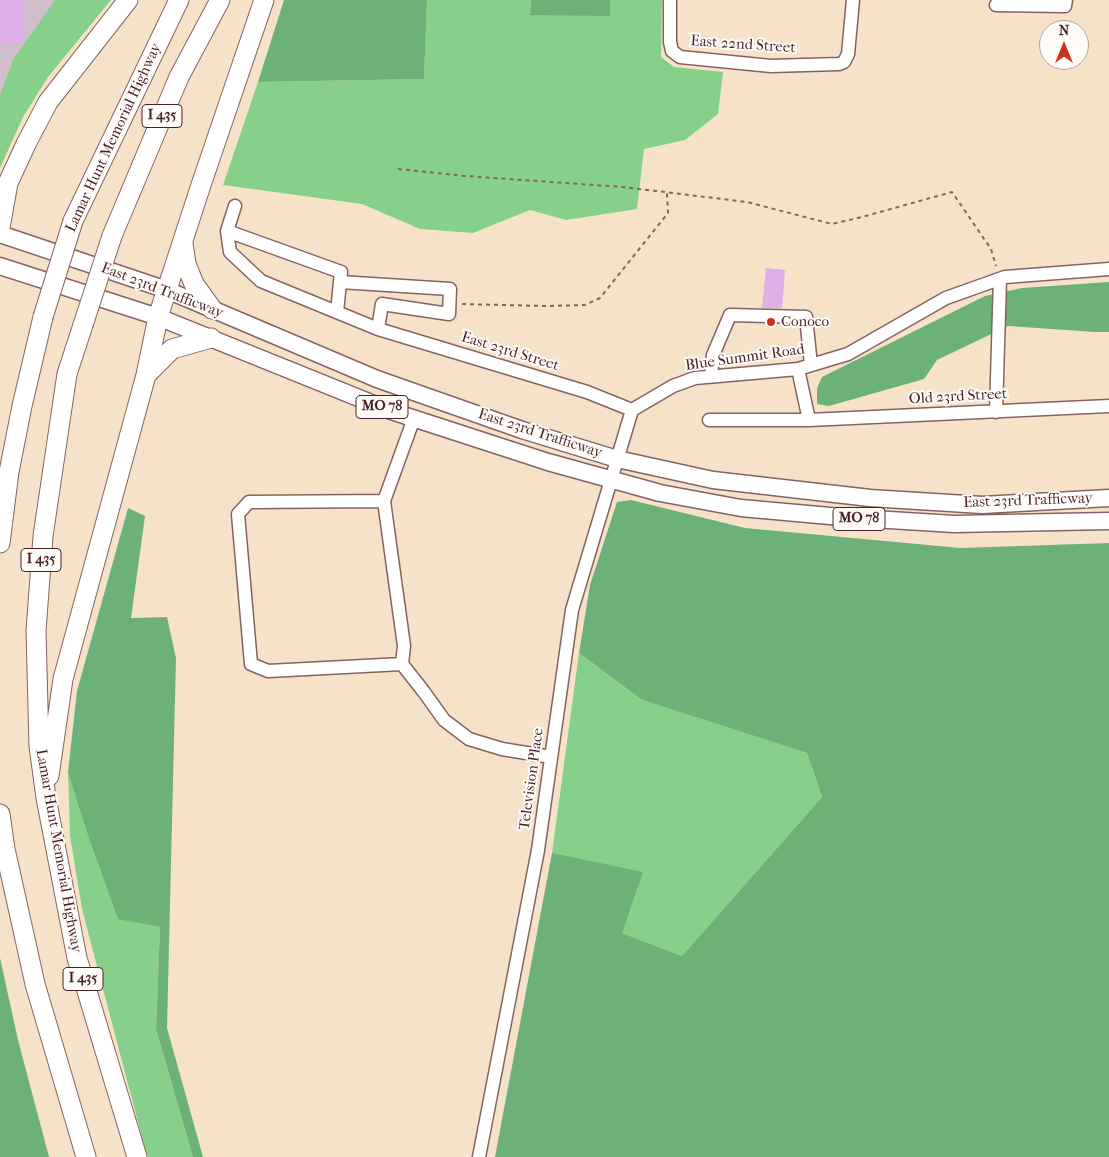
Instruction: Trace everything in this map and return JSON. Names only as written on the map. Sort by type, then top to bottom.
[{"type":"highway","points":[[0,228],[4,186],[48,102],[128,0]]},
{"type":"highway","name":"Lamar Hunt Memorial Highway","points":[[0,543],[9,472],[22,406],[43,318],[73,221],[179,0]]},
{"type":"highway","name":"Lamar Hunt Memorial Highway","points":[[137,1157],[77,958],[46,798],[39,746],[38,718],[36,631],[40,574],[43,536],[67,374],[82,325],[112,236],[179,77],[220,0]]},
{"type":"highway","points":[[46,798],[63,679],[146,375],[158,317],[264,0]]},
{"type":"highway","points":[[183,240],[186,264],[194,284],[212,309]]},
{"type":"highway","points":[[146,375],[172,349],[211,338]]},
{"type":"highway","points":[[0,814],[5,849],[35,984],[86,1157]]},
{"type":"main road","name":"East 23rd Trafficway","points":[[0,234],[167,290],[377,379],[522,430],[617,459],[713,480],[870,498],[982,505],[1109,498]]},
{"type":"main road","name":"East 23rd Trafficway","points":[[0,266],[158,317],[414,418],[548,462],[660,493],[741,508],[841,518],[954,524],[1109,521]]},
{"type":"street","name":"East 22nd Street","points":[[670,0],[670,42],[672,51],[680,57],[771,66],[839,64],[844,62],[848,54],[853,0]]},
{"type":"street","points":[[996,5],[1065,6],[1066,0]]},
{"type":"street","points":[[235,206],[228,231],[341,272],[337,312]]},
{"type":"street","name":"East 23rd Street","points":[[228,231],[230,252],[261,281],[378,329],[587,392],[632,410]]},
{"type":"street","points":[[996,412],[1000,279],[1014,276],[1109,269]]},
{"type":"street","name":"Blue Summit Road","points":[[632,410],[673,386],[695,378],[798,369],[848,354],[946,298],[1000,279]]},
{"type":"street","points":[[340,282],[450,289],[450,314],[382,304],[378,329]]},
{"type":"street","points":[[711,376],[712,355],[730,314],[806,318],[811,365]]},
{"type":"street","points":[[709,420],[809,420],[798,369]]},
{"type":"street","name":"Old 23rd Street","points":[[809,420],[1109,406]]},
{"type":"street","name":"Television Place","points":[[479,1157],[538,850],[572,610],[632,410]]},
{"type":"street","points":[[414,418],[384,501],[404,646],[402,664],[444,720],[469,740],[502,749],[551,757]]},
{"type":"street","points":[[384,501],[249,502],[238,514],[251,664],[268,671],[402,664]]},
{"type":"path","points":[[398,169],[465,176],[623,187],[747,202],[832,224],[952,192],[992,249],[1000,279]]},
{"type":"path","points":[[450,303],[545,306],[585,305],[600,298],[668,212],[667,193]]},
{"type":"shaded area","points":[[0,0],[55,0],[13,59],[0,95]]},
{"type":"green space","points":[[55,0],[111,0],[48,77],[23,117],[0,168],[0,95],[13,59]]},
{"type":"green space","points":[[284,0],[427,0],[424,79],[258,82]]},
{"type":"green space","points":[[427,0],[531,0],[530,14],[610,15],[610,0],[662,0],[661,57],[674,67],[723,72],[718,114],[685,140],[644,149],[637,209],[566,220],[530,210],[473,233],[420,229],[362,204],[223,185],[258,82],[424,79]]},
{"type":"green space","points":[[531,0],[610,0],[610,16],[530,15]]},
{"type":"green space","points":[[1109,282],[1109,332],[1008,326],[937,360],[924,379],[829,406],[817,404],[817,388],[822,377],[985,296],[1022,288]]},
{"type":"green space","points":[[631,500],[745,528],[960,548],[1109,543],[1109,1157],[495,1157],[552,853],[643,872],[622,933],[682,956],[822,797],[807,753],[642,700],[579,653],[590,585],[617,502]]},
{"type":"green space","points":[[128,508],[145,516],[131,618],[167,617],[176,658],[167,1028],[203,1157],[193,1157],[156,1029],[160,927],[118,919],[68,772],[77,691]]},
{"type":"green space","points":[[579,653],[642,700],[807,753],[822,797],[682,956],[622,933],[552,853]]},
{"type":"green space","points":[[68,772],[118,918],[160,927],[156,1029],[193,1157],[148,1157],[144,1145],[82,909],[70,836]]},
{"type":"green space","points":[[0,958],[18,1040],[49,1157],[0,1157]]},
{"type":"building","points":[[0,0],[24,0],[23,44],[0,43]]},
{"type":"building","points":[[766,268],[785,270],[782,308],[762,308]]},
{"type":"place","name":"Conoco","points":[[771,322]]}]
